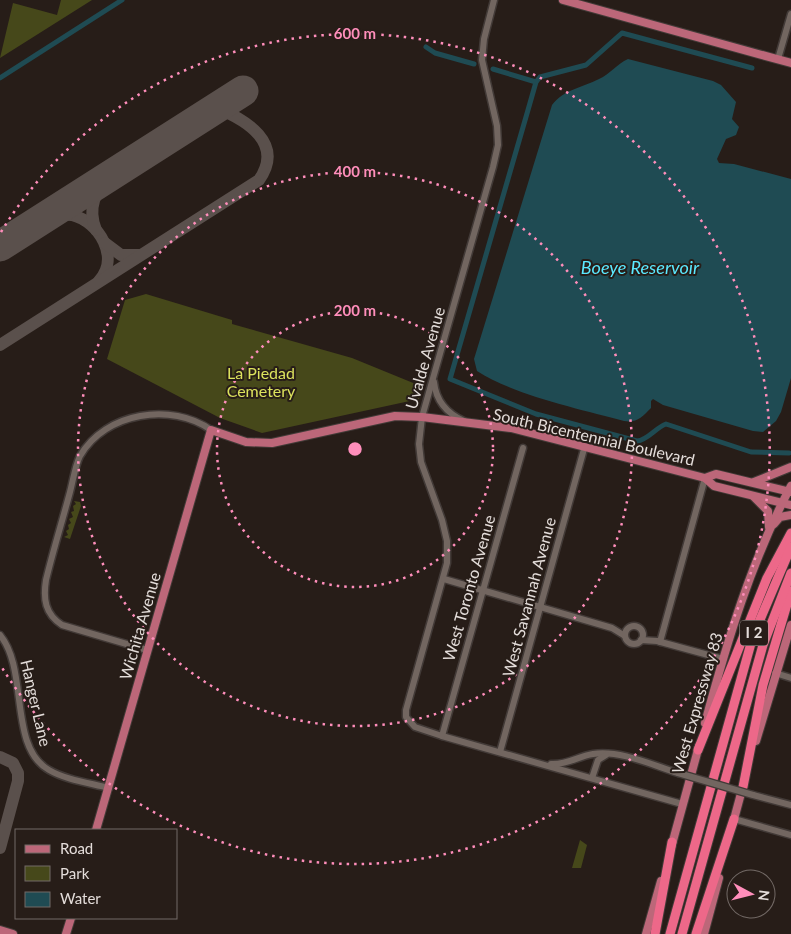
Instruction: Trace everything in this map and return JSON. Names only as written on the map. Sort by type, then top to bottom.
[{"type":"highway","points":[[698,750],[763,586],[791,533]]},
{"type":"highway","name":"I 2","points":[[670,934],[753,636],[791,547]]},
{"type":"highway","name":"I 2","points":[[682,934],[763,645],[791,573]]},
{"type":"highway","points":[[743,787],[763,685],[791,591]]},
{"type":"highway","points":[[696,934],[734,819]]},
{"type":"highway","points":[[655,934],[672,842]]},
{"type":"main road","points":[[563,0],[791,63]]},
{"type":"main road","name":"South Bicentennial Boulevard","points":[[211,430],[246,442],[272,442],[395,416],[422,417],[511,428],[584,449],[705,478],[714,486],[791,505]]},
{"type":"main road","name":"Wichita Avenue","points":[[96,829],[211,430]]},
{"type":"main road","points":[[753,483],[791,467]]},
{"type":"main road","name":"South Bicentennial Boulevard","points":[[705,478],[716,474],[790,490]]},
{"type":"main road","name":"West Expressway 83","points":[[646,934],[723,659],[744,593],[770,528],[790,490]]},
{"type":"main road","points":[[751,494],[768,511],[770,522],[767,537]]},
{"type":"main road","points":[[770,528],[780,517],[791,515]]},
{"type":"main road","points":[[704,934],[775,673],[791,625]]},
{"type":"main road","points":[[66,934],[71,919]]},
{"type":"main road","points":[[0,930],[13,934]]},
{"type":"street","name":"Uvalde Avenue","points":[[442,736],[415,727],[408,722],[406,710],[447,563],[447,541],[441,515],[423,471],[419,444],[422,417],[434,380],[498,146],[497,126],[482,60],[484,39],[494,0]]},
{"type":"street","points":[[778,59],[791,14]]},
{"type":"street","points":[[434,380],[435,390],[445,410],[467,423]]},
{"type":"street","points":[[148,650],[62,625],[52,617],[47,609],[44,594],[46,580],[80,456],[96,436],[116,423],[143,414],[166,414],[204,425],[211,430]]},
{"type":"street","name":"West Toronto Avenue","points":[[442,736],[523,448]]},
{"type":"street","name":"West Savannah Avenue","points":[[500,752],[584,449]]},
{"type":"street","points":[[659,642],[705,478]]},
{"type":"street","points":[[444,579],[612,628],[637,626],[643,633],[659,642]]},
{"type":"street","points":[[612,628],[625,636],[631,643],[641,640],[659,642],[723,659]]},
{"type":"street","points":[[625,636],[628,628]]},
{"type":"street","points":[[641,640],[643,633]]},
{"type":"street","name":"Hanger Lane","points":[[0,635],[13,661],[26,736],[34,757],[50,771],[109,788]]},
{"type":"street","points":[[775,673],[791,678]]},
{"type":"street","points":[[442,736],[682,804]]},
{"type":"street","points":[[535,762],[566,764],[592,754],[608,754],[791,805]]},
{"type":"street","points":[[592,778],[598,760],[608,754]]},
{"type":"street","points":[[734,819],[791,835]]},
{"type":"green space","points":[[61,0],[92,0],[0,58],[13,3],[57,15]]},
{"type":"green space","name":"La Piedad Cemetery","points":[[146,294],[232,320],[232,324],[352,358],[423,387],[419,399],[262,433],[220,418],[107,359],[125,300]]},
{"type":"green space","points":[[74,501],[80,502],[81,506],[70,539],[64,537],[68,535],[66,531],[71,523],[69,519],[73,517],[71,512],[74,511],[73,506],[76,504]]},
{"type":"green space","points":[[580,840],[587,845],[581,868],[572,868]]},
{"type":"water","name":"Boeye Reservoir","points":[[628,59],[713,81],[721,85],[736,102],[732,119],[739,127],[736,135],[726,139],[717,159],[719,163],[734,164],[791,179],[791,378],[781,412],[776,421],[763,432],[753,431],[663,405],[653,399],[651,401],[651,408],[642,417],[632,421],[624,421],[528,394],[492,380],[477,371],[474,359],[552,105],[562,95],[603,77]]},
{"type":"waterway","points":[[0,78],[122,0]]},
{"type":"waterway","points":[[752,68],[622,33],[586,65],[540,77],[536,82],[450,379],[536,414],[637,441],[666,424],[751,452],[789,453]]},
{"type":"waterway","points":[[426,47],[435,53],[474,64]]},
{"type":"waterway","points":[[493,69],[536,82]]},
{"type":"taxiway","points":[[0,345],[259,180],[266,167],[267,155],[265,144],[250,126],[217,108]]},
{"type":"taxiway","points":[[96,230],[92,214],[94,200],[101,187],[111,175]]},
{"type":"taxiway","points":[[38,221],[55,215],[68,214],[82,219],[91,225],[104,242],[107,252],[108,262],[105,272],[99,281]]},
{"type":"taxiway","points":[[105,243],[121,255],[140,255]]},
{"type":"taxiway","points":[[0,757],[13,763],[18,773],[18,781],[0,848]]},
{"type":"runway","points":[[0,246],[243,91]]}]
